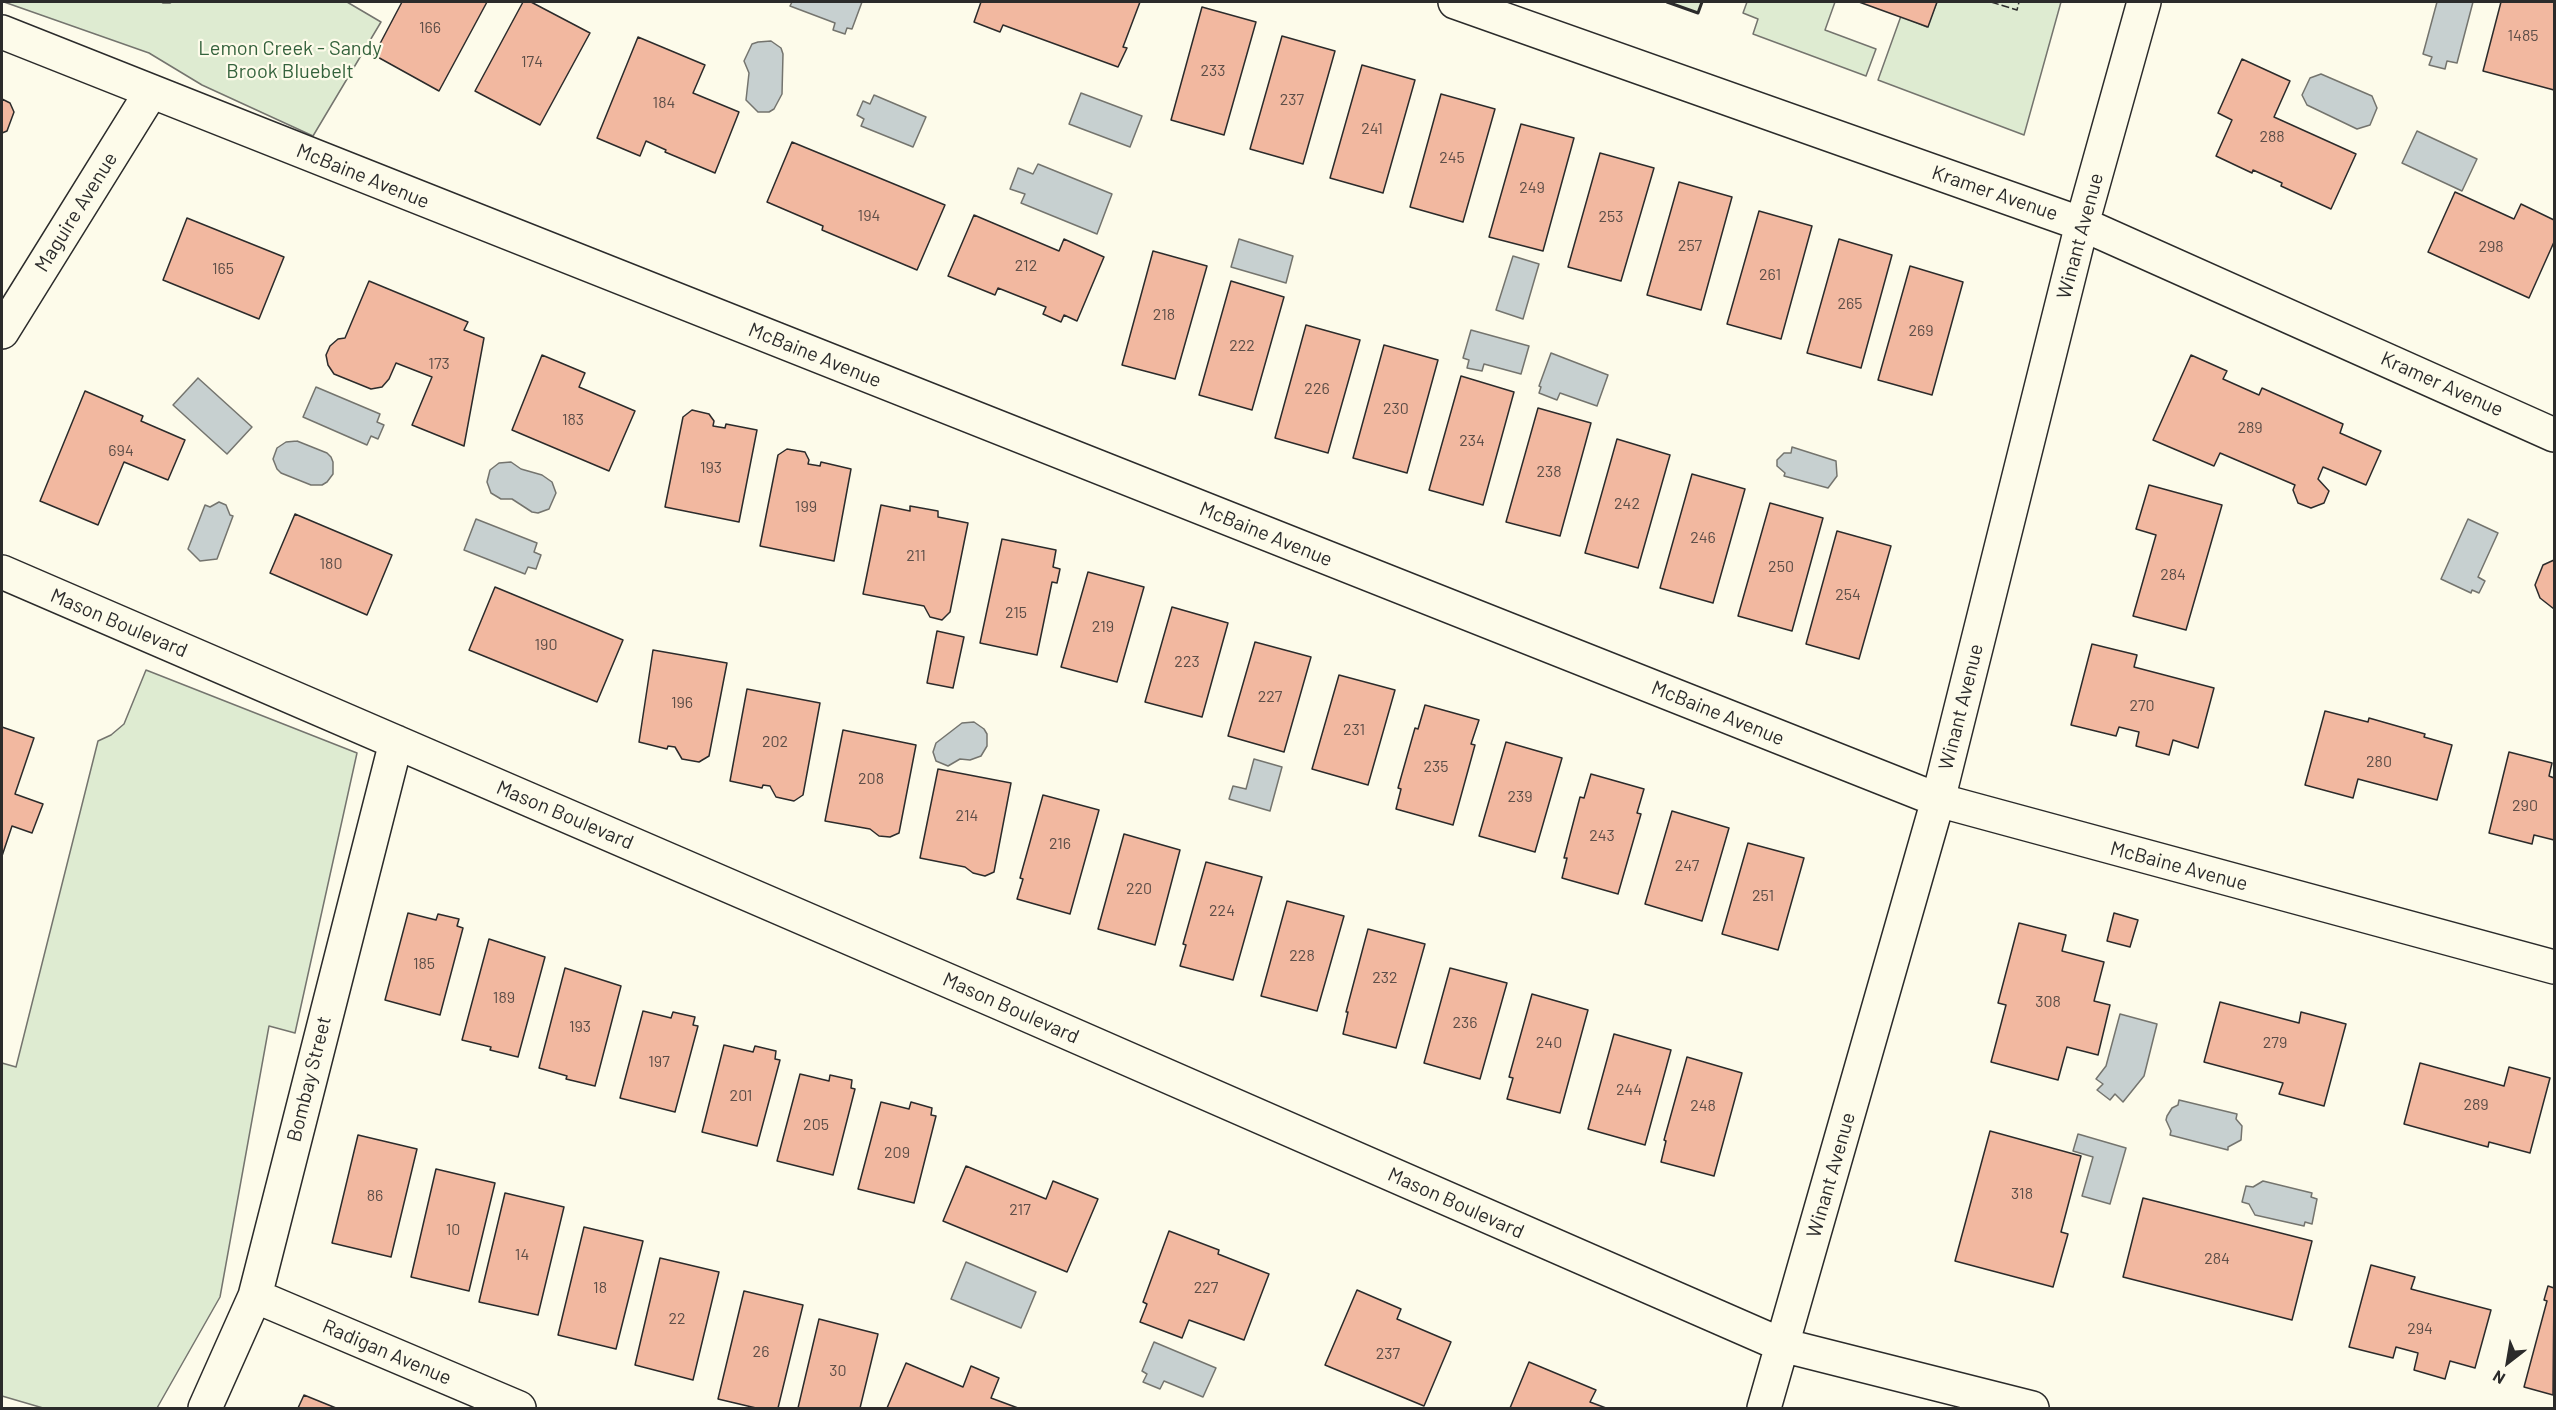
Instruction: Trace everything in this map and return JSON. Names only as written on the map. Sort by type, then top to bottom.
[{"type":"street","name":"Kramer Avenue","points":[[1455,2],[2082,224],[2554,435]]},
{"type":"street","name":"Winant Avenue","points":[[1764,1408],[1938,800],[2082,224],[2144,2]]},
{"type":"street","name":"McBaine Avenue","points":[[2,32],[1938,800],[2554,967]]},
{"type":"street","name":"Maguire Avenue","points":[[2,332],[151,92]]},
{"type":"street","name":"Mason Boulevard","points":[[2,572],[989,998],[1782,1345],[2032,1408]]},
{"type":"street","name":"Bombay Street","points":[[205,1408],[255,1296],[396,742]]},
{"type":"street","name":"Radigan Avenue","points":[[255,1296],[519,1408]]},
{"type":"green space","name":"Lemon Creek - Sandy Brook Bluebelt","points":[[4,2],[347,2],[381,22],[313,136],[202,85],[149,53]]},
{"type":"green space","points":[[1667,2],[1702,2],[1698,13]]},
{"type":"green space","points":[[1747,2],[1835,2],[1825,30],[1876,49],[1866,76],[1753,34],[1758,19],[1743,13]]},
{"type":"green space","points":[[1937,2],[2061,2],[2024,135],[1878,80],[1901,16],[1927,27]]},
{"type":"green space","points":[[146,670],[357,753],[295,1033],[269,1026],[220,1297],[157,1408],[43,1408],[2,1396],[2,1063],[16,1067],[98,741],[111,735],[124,724]]},
{"type":"shaded area","points":[[792,2],[862,2],[852,29],[847,28],[845,34],[833,30],[835,23],[790,6]]},
{"type":"shaded area","points":[[2437,2],[2473,2],[2457,63],[2447,61],[2445,69],[2429,65],[2432,57],[2423,54]]},
{"type":"shaded area","points":[[771,41],[781,48],[783,54],[782,94],[774,109],[769,112],[758,112],[746,100],[749,73],[744,61],[752,44]]},
{"type":"shaded area","points":[[2321,74],[2372,96],[2377,108],[2370,125],[2357,129],[2307,105],[2302,95],[2310,78]]},
{"type":"shaded area","points":[[1081,93],[1142,116],[1130,147],[1069,124]]},
{"type":"shaded area","points":[[874,95],[926,117],[913,147],[861,126],[864,119],[857,115],[863,101],[870,104]]},
{"type":"shaded area","points":[[2417,131],[2477,159],[2462,191],[2402,163]]},
{"type":"shaded area","points":[[1038,164],[1112,194],[1097,234],[1021,203],[1025,194],[1010,189],[1018,168],[1033,174]]},
{"type":"shaded area","points":[[1239,239],[1293,256],[1286,283],[1231,267]]},
{"type":"shaded area","points":[[1513,256],[1539,264],[1523,319],[1496,310]]},
{"type":"shaded area","points":[[1471,330],[1529,346],[1521,374],[1484,364],[1482,371],[1467,368],[1469,360],[1463,358]]},
{"type":"shaded area","points":[[1551,353],[1608,375],[1597,406],[1560,393],[1557,400],[1539,393],[1541,387],[1539,386]]},
{"type":"shaded area","points":[[198,378],[252,427],[227,454],[173,405]]},
{"type":"shaded area","points":[[316,387],[380,414],[377,422],[384,425],[378,439],[371,436],[367,445],[303,417]]},
{"type":"shaded area","points":[[297,441],[327,453],[331,457],[333,474],[327,482],[322,485],[311,485],[281,473],[277,469],[273,459],[277,448],[286,442]]},
{"type":"shaded area","points":[[1792,447],[1836,461],[1837,476],[1828,488],[1784,476],[1785,473],[1777,466],[1777,460],[1784,453],[1791,453]]},
{"type":"shaded area","points":[[511,462],[521,469],[542,475],[552,482],[556,493],[549,509],[538,513],[532,512],[512,499],[501,499],[491,493],[487,482],[490,470],[499,463]]},
{"type":"shaded area","points":[[219,502],[226,505],[230,515],[233,516],[217,559],[200,561],[188,549],[205,505],[210,507]]},
{"type":"shaded area","points":[[476,519],[537,543],[534,552],[541,555],[536,569],[528,567],[525,574],[464,550]]},
{"type":"shaded area","points":[[2468,519],[2498,533],[2478,577],[2485,581],[2479,593],[2472,590],[2471,593],[2441,579]]},
{"type":"shaded area","points":[[974,722],[987,734],[987,746],[981,756],[970,760],[960,759],[948,766],[936,761],[933,752],[936,743],[962,723]]},
{"type":"shaded area","points":[[1254,759],[1282,767],[1270,811],[1229,799],[1233,786],[1246,789]]},
{"type":"shaded area","points":[[2120,1014],[2157,1024],[2144,1076],[2123,1102],[2115,1094],[2110,1100],[2097,1090],[2103,1084],[2096,1079],[2106,1066]]},
{"type":"shaded area","points":[[2179,1100],[2237,1114],[2236,1119],[2242,1126],[2241,1140],[2228,1147],[2228,1150],[2170,1135],[2167,1116],[2172,1108],[2178,1105]]},
{"type":"shaded area","points":[[2078,1134],[2126,1148],[2110,1204],[2082,1196],[2093,1157],[2073,1151]]},
{"type":"shaded area","points":[[2263,1181],[2312,1193],[2311,1197],[2317,1199],[2312,1224],[2305,1222],[2304,1226],[2255,1215],[2249,1204],[2242,1202],[2246,1186],[2253,1187]]},
{"type":"shaded area","points":[[966,1262],[1036,1292],[1021,1328],[951,1299]]},
{"type":"shaded area","points":[[1154,1342],[1216,1368],[1203,1397],[1164,1381],[1160,1389],[1143,1382],[1147,1374],[1142,1371]]},
{"type":"building","points":[[402,2],[487,2],[439,91],[374,55]]},
{"type":"building","points":[[523,2],[531,2],[590,33],[540,125],[475,91]]},
{"type":"building","points":[[981,2],[1140,2],[1123,47],[1127,48],[1118,67],[1003,25],[1000,32],[974,22]]},
{"type":"building","points":[[1859,2],[1937,2],[1928,27]]},
{"type":"building","points":[[2501,2],[2554,2],[2554,90],[2483,71]]},
{"type":"building","points":[[1202,7],[1256,22],[1224,135],[1171,120]]},
{"type":"building","points":[[1282,36],[1335,51],[1303,164],[1250,149]]},
{"type":"building","points":[[638,37],[705,65],[693,93],[739,112],[715,173],[665,152],[666,150],[646,141],[640,156],[597,138]]},
{"type":"building","points":[[2242,59],[2290,81],[2274,117],[2356,154],[2331,209],[2281,186],[2282,183],[2253,170],[2252,173],[2216,156],[2232,120],[2218,113]]},
{"type":"building","points":[[1362,65],[1415,80],[1383,193],[1330,178]]},
{"type":"building","points":[[1441,94],[1495,109],[1463,222],[1410,207]]},
{"type":"building","points":[[2,99],[10,103],[14,112],[7,131],[2,133]]},
{"type":"building","points":[[1521,124],[1574,138],[1543,251],[1489,237]]},
{"type":"building","points":[[792,142],[945,205],[917,270],[822,230],[823,226],[767,202]]},
{"type":"building","points":[[1600,153],[1654,168],[1621,281],[1568,267]]},
{"type":"building","points":[[1679,182],[1732,197],[1701,310],[1647,295]]},
{"type":"building","points":[[2455,192],[2514,219],[2521,204],[2554,220],[2554,242],[2529,298],[2428,252]]},
{"type":"building","points":[[1759,211],[1812,226],[1781,339],[1727,324]]},
{"type":"building","points":[[974,215],[1059,251],[1064,239],[1104,257],[1077,321],[1064,315],[1061,322],[1043,314],[1046,307],[998,288],[995,295],[948,276]]},
{"type":"building","points":[[187,218],[284,257],[259,319],[163,280]]},
{"type":"building","points":[[1839,239],[1892,255],[1861,368],[1807,353]]},
{"type":"building","points":[[1153,251],[1207,266],[1175,379],[1122,365]]},
{"type":"building","points":[[1910,266],[1963,282],[1932,395],[1878,380]]},
{"type":"building","points":[[369,281],[468,322],[464,330],[484,338],[464,446],[412,425],[432,377],[396,363],[389,379],[382,387],[371,389],[334,374],[328,365],[326,355],[330,346],[338,339],[345,338]]},
{"type":"building","points":[[1231,281],[1284,297],[1252,410],[1199,395]]},
{"type":"building","points":[[1306,325],[1360,340],[1328,453],[1275,438]]},
{"type":"building","points":[[1384,345],[1438,360],[1407,473],[1353,458]]},
{"type":"building","points":[[542,355],[585,373],[579,387],[635,411],[609,471],[512,430]]},
{"type":"building","points":[[2191,355],[2227,371],[2223,379],[2259,395],[2262,388],[2343,424],[2340,433],[2381,451],[2366,485],[2323,467],[2318,479],[2329,491],[2324,503],[2311,508],[2298,503],[2293,490],[2295,485],[2220,453],[2214,466],[2153,440]]},
{"type":"building","points":[[1461,376],[1514,392],[1483,505],[1429,490]]},
{"type":"building","points":[[85,391],[143,416],[141,421],[185,440],[168,480],[124,462],[98,525],[40,501]]},
{"type":"building","points":[[1538,408],[1591,423],[1560,536],[1506,522]]},
{"type":"building","points":[[692,410],[709,414],[714,421],[713,426],[725,428],[726,424],[757,430],[739,522],[665,507],[683,417]]},
{"type":"building","points":[[1617,439],[1670,455],[1638,568],[1585,553]]},
{"type":"building","points":[[787,449],[805,452],[809,460],[808,464],[820,466],[821,462],[851,469],[834,561],[760,546],[778,455]]},
{"type":"building","points":[[1692,474],[1745,489],[1713,603],[1660,588]]},
{"type":"building","points":[[2149,485],[2222,505],[2186,630],[2133,616],[2156,535],[2136,529]]},
{"type":"building","points":[[1770,503],[1823,518],[1792,631],[1738,616]]},
{"type":"building","points":[[881,505],[910,511],[910,506],[938,511],[938,517],[968,523],[950,612],[942,620],[930,617],[924,606],[863,594]]},
{"type":"building","points":[[295,514],[392,555],[367,615],[270,573]]},
{"type":"building","points":[[1837,531],[1891,546],[1859,659],[1806,644]]},
{"type":"building","points":[[1002,539],[1056,550],[1053,567],[1060,569],[1057,583],[1052,582],[1037,655],[980,643]]},
{"type":"building","points":[[2554,560],[2554,609],[2540,598],[2535,585],[2543,565]]},
{"type":"building","points":[[1088,572],[1144,587],[1117,682],[1061,667]]},
{"type":"building","points":[[495,587],[623,640],[597,702],[469,650]]},
{"type":"building","points":[[1172,607],[1228,623],[1202,717],[1145,702]]},
{"type":"building","points":[[937,631],[964,637],[953,688],[927,683]]},
{"type":"building","points":[[1255,642],[1311,657],[1284,752],[1228,736]]},
{"type":"building","points":[[2092,644],[2137,655],[2134,667],[2214,688],[2198,748],[2173,740],[2169,755],[2136,746],[2139,732],[2119,727],[2116,736],[2071,725]]},
{"type":"building","points":[[653,650],[727,663],[709,756],[699,762],[682,759],[675,747],[668,746],[667,749],[639,742]]},
{"type":"building","points":[[1339,675],[1395,690],[1368,785],[1312,769]]},
{"type":"building","points":[[747,689],[820,703],[803,795],[794,801],[776,797],[770,786],[763,785],[762,788],[730,781]]},
{"type":"building","points":[[1425,705],[1479,720],[1471,744],[1475,745],[1453,825],[1396,809],[1401,789],[1398,788],[1415,728],[1418,729]]},
{"type":"building","points":[[2325,711],[2368,722],[2369,718],[2425,734],[2424,737],[2452,745],[2437,800],[2358,779],[2353,798],[2305,785]]},
{"type":"building","points":[[2,727],[34,738],[15,794],[43,804],[32,833],[12,826],[2,856]]},
{"type":"building","points":[[843,730],[916,745],[899,833],[890,837],[879,836],[870,829],[825,821]]},
{"type":"building","points":[[1506,742],[1562,758],[1535,852],[1479,836]]},
{"type":"building","points":[[2509,752],[2552,763],[2549,776],[2554,778],[2554,840],[2534,835],[2532,844],[2489,833]]},
{"type":"building","points":[[938,769],[1011,783],[994,872],[985,876],[973,873],[965,867],[920,858]]},
{"type":"building","points":[[1591,774],[1644,789],[1637,813],[1641,814],[1618,894],[1562,878],[1567,858],[1564,858],[1580,797],[1584,798]]},
{"type":"building","points":[[1043,795],[1099,810],[1070,914],[1017,899],[1023,879],[1020,878]]},
{"type":"building","points":[[1672,811],[1729,828],[1702,921],[1645,904]]},
{"type":"building","points":[[1124,834],[1180,850],[1155,945],[1098,929]]},
{"type":"building","points":[[1748,843],[1804,858],[1778,950],[1722,934]]},
{"type":"building","points":[[1206,862],[1262,877],[1233,980],[1180,966],[1186,945],[1183,944]]},
{"type":"building","points":[[1287,901],[1344,916],[1317,1011],[1261,996]]},
{"type":"building","points":[[408,913],[436,920],[438,914],[459,919],[457,926],[463,928],[440,1015],[385,1000]]},
{"type":"building","points":[[2114,913],[2138,920],[2130,947],[2107,941]]},
{"type":"building","points":[[2019,923],[2066,935],[2062,951],[2104,962],[2094,1001],[2110,1005],[2098,1055],[2067,1047],[2058,1080],[1991,1062],[2006,1005],[1998,1003]]},
{"type":"building","points":[[1368,929],[1425,944],[1396,1048],[1343,1034],[1348,1012],[1346,1012]]},
{"type":"building","points":[[489,939],[545,957],[518,1057],[462,1040]]},
{"type":"building","points":[[565,968],[621,986],[595,1086],[566,1079],[567,1076],[539,1068]]},
{"type":"building","points":[[1450,968],[1507,983],[1480,1079],[1424,1063]]},
{"type":"building","points":[[1532,994],[1588,1010],[1560,1113],[1507,1099],[1513,1078],[1509,1077]]},
{"type":"building","points":[[2220,1002],[2299,1023],[2301,1012],[2346,1024],[2324,1106],[2279,1094],[2283,1083],[2204,1062]]},
{"type":"building","points":[[643,1011],[671,1018],[673,1012],[695,1017],[693,1025],[698,1026],[675,1112],[620,1098]]},
{"type":"building","points":[[1614,1034],[1671,1050],[1645,1145],[1588,1129]]},
{"type":"building","points":[[724,1045],[753,1052],[755,1046],[776,1051],[775,1059],[780,1060],[757,1146],[702,1132]]},
{"type":"building","points":[[1687,1057],[1742,1073],[1714,1176],[1661,1162],[1666,1141],[1664,1140]]},
{"type":"building","points":[[2420,1063],[2504,1086],[2509,1067],[2550,1078],[2530,1153],[2489,1142],[2488,1147],[2404,1124]]},
{"type":"building","points":[[800,1074],[829,1081],[830,1075],[852,1080],[851,1088],[855,1089],[833,1175],[777,1161]]},
{"type":"building","points":[[881,1102],[909,1109],[911,1102],[932,1108],[931,1115],[936,1116],[914,1203],[858,1189]]},
{"type":"building","points":[[1990,1131],[2081,1156],[2061,1232],[2068,1234],[2053,1287],[1955,1261]]},
{"type":"building","points":[[358,1135],[417,1149],[391,1257],[332,1243]]},
{"type":"building","points":[[966,1166],[1046,1199],[1053,1181],[1098,1199],[1067,1272],[943,1221]]},
{"type":"building","points":[[436,1169],[495,1183],[469,1291],[411,1277]]},
{"type":"building","points":[[505,1193],[564,1207],[538,1315],[479,1302]]},
{"type":"building","points":[[2143,1198],[2312,1241],[2292,1320],[2123,1277]]},
{"type":"building","points":[[584,1227],[643,1241],[616,1349],[558,1335]]},
{"type":"building","points":[[1169,1231],[1219,1250],[1218,1254],[1269,1274],[1244,1340],[1189,1320],[1182,1338],[1140,1322],[1147,1304],[1143,1302]]},
{"type":"building","points":[[660,1258],[719,1272],[693,1380],[635,1365]]},
{"type":"building","points":[[2371,1265],[2415,1277],[2411,1289],[2491,1310],[2475,1368],[2450,1361],[2445,1379],[2414,1370],[2418,1353],[2396,1347],[2393,1358],[2349,1347]]},
{"type":"building","points":[[2548,1286],[2554,1288],[2553,1395],[2524,1387],[2547,1301],[2544,1300]]},
{"type":"building","points":[[1357,1290],[1401,1309],[1397,1319],[1451,1342],[1424,1406],[1325,1365]]},
{"type":"building","points":[[744,1291],[803,1305],[778,1408],[756,1408],[718,1399]]},
{"type":"building","points":[[819,1319],[878,1334],[860,1408],[798,1408]]},
{"type":"building","points":[[1529,1362],[1596,1390],[1590,1402],[1606,1408],[1510,1408]]},
{"type":"building","points":[[906,1363],[963,1387],[971,1366],[999,1378],[991,1398],[1018,1408],[887,1408]]},
{"type":"building","points":[[304,1395],[336,1408],[298,1408]]},
{"type":"fence","points":[[1991,2],[2017,10],[2019,2]]},
{"type":"wall","points":[[163,2],[170,2]]},
{"type":"wall","points":[[1667,2],[1698,13],[1702,2]]}]
